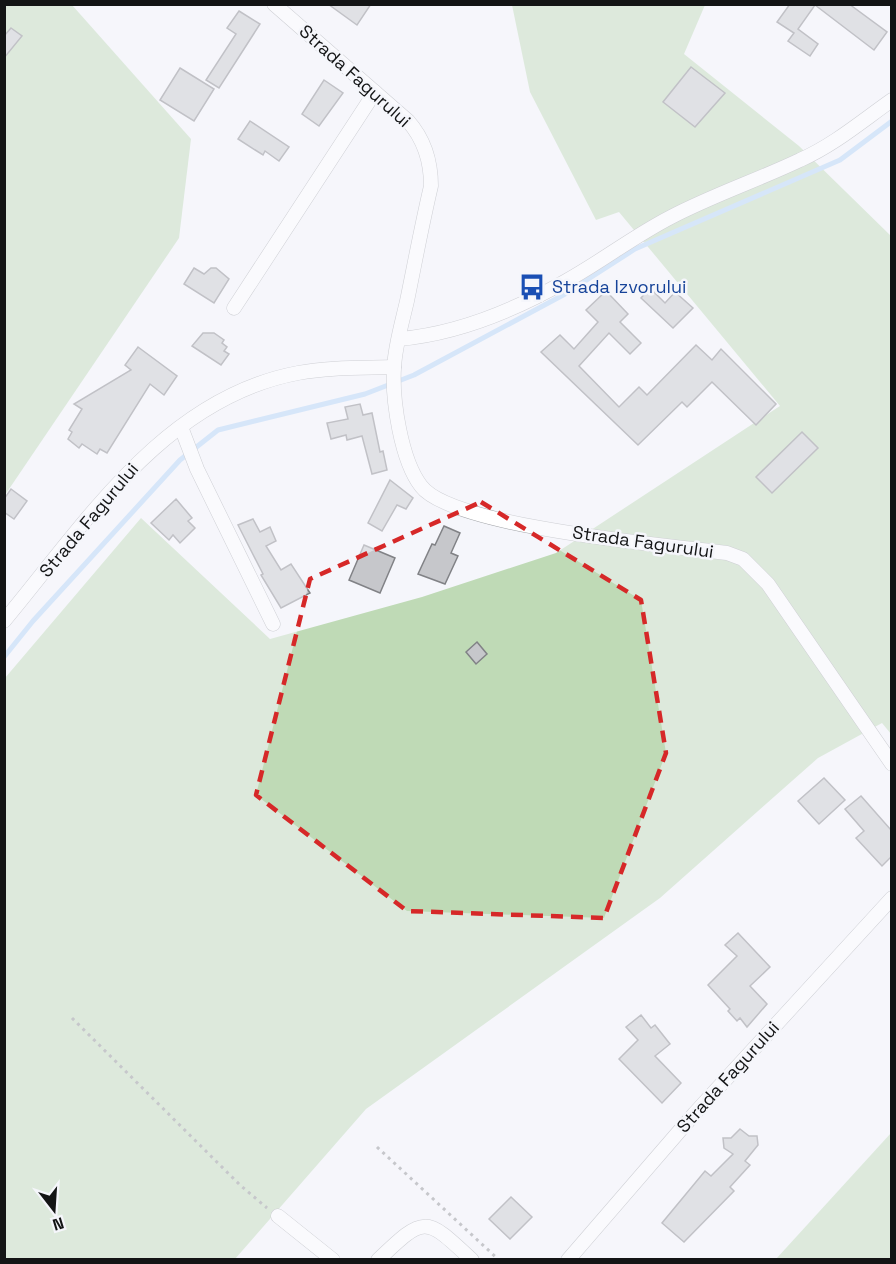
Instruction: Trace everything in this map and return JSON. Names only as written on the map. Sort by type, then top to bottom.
[{"type":"street","name":"Strada Fagurului","points":[[274,4],[415,130],[427,156],[431,172],[431,186],[394,371],[398,421],[410,464],[421,487],[440,502],[468,512],[537,526],[727,553],[742,559],[768,584],[891,764]]},
{"type":"street","points":[[234,308],[375,92]]},
{"type":"street","points":[[399,339],[423,337],[461,326],[537,296],[566,281],[670,217],[802,160],[840,138],[891,100]]},
{"type":"street","name":"Strada Fagurului","points":[[4,621],[146,453],[227,396],[262,382],[298,373],[394,371]]},
{"type":"street","points":[[181,427],[193,460],[273,624]]},
{"type":"street","name":"Strada Fagurului","points":[[568,1260],[695,1113],[891,898]]},
{"type":"street","points":[[278,1216],[333,1260]]},
{"type":"street","points":[[378,1260],[408,1231],[424,1226],[439,1229],[472,1260]]},
{"type":"path","points":[[72,1018],[240,1185],[278,1216]]},
{"type":"path","points":[[377,1147],[499,1260]]},
{"type":"highlighted area","points":[[481,502],[641,600],[666,753],[604,918],[407,911],[256,795],[310,579]]},
{"type":"green space","points":[[5,5],[72,5],[191,139],[179,238],[5,495]]},
{"type":"green space","points":[[512,5],[705,5],[684,54],[799,146],[891,236],[891,734],[882,723],[818,758],[660,898],[366,1109],[235,1259],[5,1260],[5,678],[141,518],[270,639],[422,597],[556,553],[780,406],[619,212],[596,220],[530,92]]},
{"type":"green space","points":[[891,1133],[891,1259],[776,1259]]},
{"type":"building","points":[[328,4],[371,4],[357,25]]},
{"type":"building","points":[[790,4],[849,4],[887,32],[874,50],[815,5],[798,29],[818,44],[810,56],[788,41],[794,33],[777,22]]},
{"type":"building","points":[[239,11],[260,24],[219,88],[206,80],[236,34],[227,28]]},
{"type":"building","points":[[11,28],[22,36],[4,58],[4,36]]},
{"type":"building","points":[[691,67],[725,93],[695,127],[663,102]]},
{"type":"building","points":[[180,68],[214,89],[194,121],[160,100]]},
{"type":"building","points":[[324,80],[343,93],[319,126],[302,114]]},
{"type":"building","points":[[250,121],[289,147],[279,161],[265,151],[263,155],[238,139]]},
{"type":"building","points":[[194,268],[204,274],[211,268],[216,268],[229,279],[214,303],[184,284]]},
{"type":"building","points":[[650,288],[665,303],[675,292],[693,308],[673,328],[641,298]]},
{"type":"building","points":[[606,291],[628,314],[620,322],[641,343],[630,354],[609,333],[579,366],[619,407],[639,387],[647,395],[696,345],[712,360],[721,349],[776,404],[756,425],[712,382],[687,407],[682,402],[638,445],[541,352],[560,335],[574,349],[598,322],[586,310]]},
{"type":"building","points":[[203,333],[214,333],[224,340],[222,343],[227,347],[224,351],[229,354],[221,365],[192,346]]},
{"type":"building","points":[[138,347],[177,376],[164,395],[150,384],[107,453],[100,449],[97,454],[82,444],[79,448],[68,439],[72,432],[69,430],[82,409],[74,404],[131,370],[125,365]]},
{"type":"building","points":[[360,404],[363,415],[372,413],[380,452],[383,451],[387,470],[372,474],[362,436],[347,440],[346,435],[331,439],[327,423],[348,419],[345,407]]},
{"type":"building","points":[[802,432],[818,448],[772,493],[756,477]]},
{"type":"building","points":[[390,480],[413,498],[406,509],[397,505],[382,531],[368,523]]},
{"type":"building","points":[[11,489],[27,501],[14,519],[4,512],[4,499]]},
{"type":"building","points":[[176,499],[192,518],[188,521],[195,528],[180,543],[173,535],[169,540],[151,523]]},
{"type":"building","points":[[253,519],[260,532],[270,527],[276,541],[266,546],[281,570],[291,564],[310,593],[281,608],[261,575],[263,574],[238,525]]},
{"type":"building","points":[[444,526],[460,533],[451,553],[458,556],[445,584],[418,574],[432,544],[435,545]]},
{"type":"building","points":[[364,545],[395,558],[380,593],[349,580]]},
{"type":"building","points":[[477,642],[487,654],[476,664],[466,652]]},
{"type":"building","points":[[824,778],[845,800],[819,824],[798,801]]},
{"type":"building","points":[[861,796],[891,830],[891,857],[882,866],[856,838],[864,831],[845,809]]},
{"type":"building","points":[[738,933],[770,967],[750,986],[767,1004],[747,1027],[740,1018],[737,1021],[728,1011],[730,1009],[708,985],[737,956],[725,945]]},
{"type":"building","points":[[641,1015],[651,1028],[655,1025],[670,1044],[655,1056],[681,1083],[662,1103],[619,1059],[638,1040],[626,1027]]},
{"type":"building","points":[[740,1129],[749,1136],[757,1136],[758,1145],[745,1161],[750,1165],[730,1187],[734,1191],[684,1242],[662,1223],[705,1171],[711,1176],[733,1154],[724,1148],[723,1138],[731,1138]]},
{"type":"building","points":[[511,1197],[532,1217],[510,1239],[489,1219]]},
{"type":"waterway","points":[[4,657],[33,621],[180,460],[218,430],[365,394],[414,375],[565,294],[635,249],[840,160],[892,121]]},
{"type":"place","name":"Strada Izvorului","points":[[532,287]]}]
